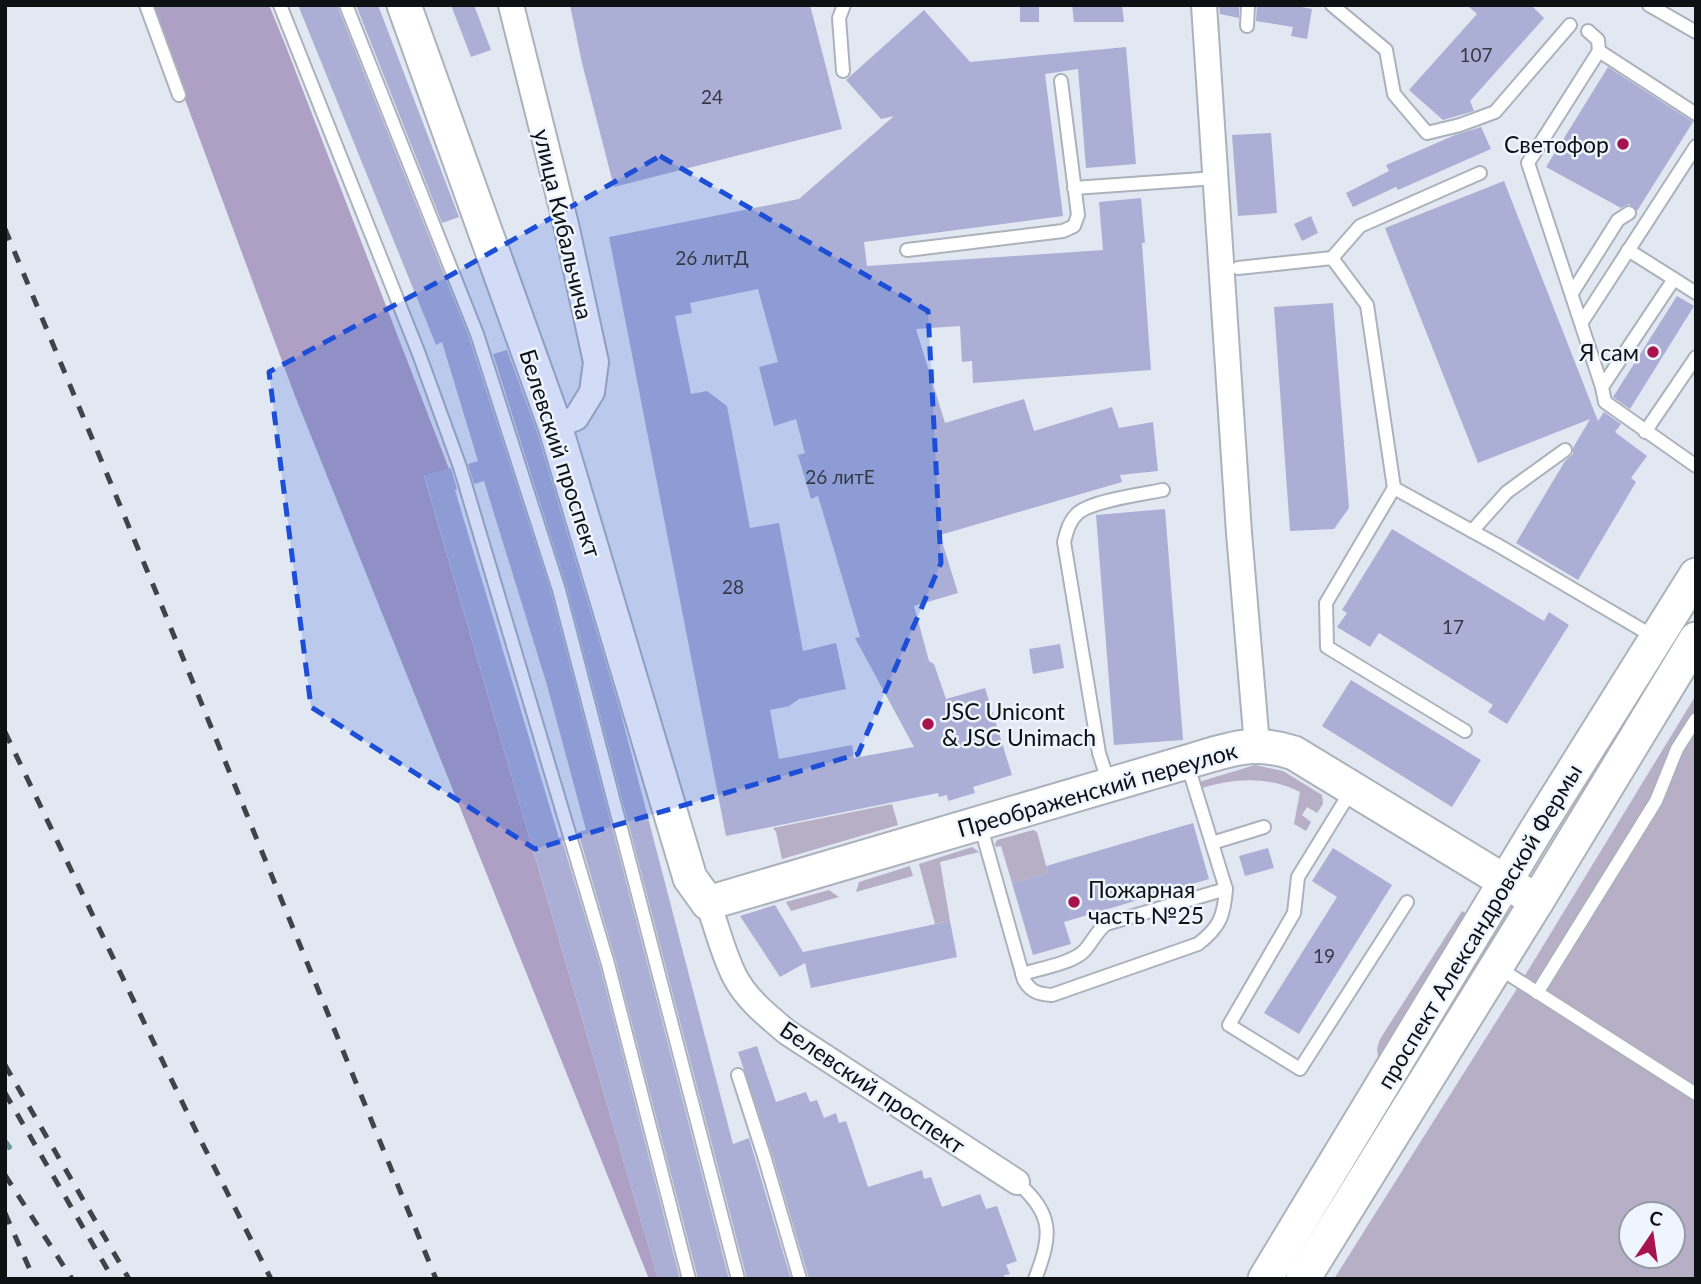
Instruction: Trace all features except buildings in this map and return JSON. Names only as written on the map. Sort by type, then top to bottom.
[{"type":"street","name":"Белевский проспект","points":[[404,5],[566,422]]},
{"type":"street","name":"Белевский проспект","points":[[427,5],[566,422],[708,872],[708,903],[736,978],[749,997],[788,1034],[1017,1182]]},
{"type":"street","name":"улица Кибальчича","points":[[511,5],[567,229],[596,362],[592,392],[566,422]]},
{"type":"street","points":[[1204,5],[1239,533],[1257,745]]},
{"type":"street","name":"проспект Александровской Фермы","points":[[1265,1279],[1696,575]]},
{"type":"street","name":"проспект Александровской Фермы","points":[[1303,1279],[1510,975],[1537,901],[1696,639]]},
{"type":"street","name":"Преображенский переулок","points":[[708,903],[1187,762],[1257,745],[1275,746],[1294,753],[1537,901]]},
{"type":"lane","points":[[146,5],[179,95]]},
{"type":"lane","points":[[280,5],[419,354],[460,467],[608,964],[689,1279]]},
{"type":"lane","points":[[345,5],[477,334],[559,590],[738,1279]]},
{"type":"lane","points":[[844,5],[839,18],[844,71]]},
{"type":"lane","points":[[1247,26],[1248,5]]},
{"type":"lane","points":[[1332,5],[1386,50],[1394,94],[1427,133],[1495,112],[1570,25]]},
{"type":"lane","points":[[1649,5],[1696,32]]},
{"type":"lane","points":[[1588,31],[1598,40],[1599,51],[1528,163],[1582,322],[1605,402],[1696,466]]},
{"type":"lane","points":[[1599,51],[1696,114]]},
{"type":"lane","points":[[907,250],[1063,232],[1074,226],[1078,215],[1061,81]]},
{"type":"lane","points":[[1582,322],[1696,146]]},
{"type":"lane","points":[[1238,268],[1332,258],[1360,226],[1480,173]]},
{"type":"lane","points":[[1074,188],[1216,178]]},
{"type":"lane","points":[[1572,293],[1622,213]]},
{"type":"lane","points":[[1628,250],[1696,293]]},
{"type":"lane","points":[[1332,258],[1367,305],[1394,488],[1326,603],[1327,648],[1465,732]]},
{"type":"lane","points":[[1602,387],[1674,279]]},
{"type":"lane","points":[[1645,432],[1696,357]]},
{"type":"lane","points":[[1472,531],[1507,492],[1565,450]]},
{"type":"lane","points":[[1394,488],[1656,638]]},
{"type":"lane","points":[[1110,785],[1099,753],[1065,542],[1069,525],[1079,512],[1163,489]]},
{"type":"lane","points":[[1537,993],[1656,801],[1677,749],[1696,719]]},
{"type":"lane","points":[[980,823],[1022,974],[1029,990],[1040,995],[1052,995],[1198,944],[1214,932],[1224,911],[1226,889],[1187,762]]},
{"type":"lane","points":[[1352,789],[1298,877],[1294,913],[1229,1025],[1300,1069],[1407,902]]},
{"type":"lane","points":[[1212,843],[1264,827]]},
{"type":"lane","points":[[1022,974],[1075,957],[1084,951],[1097,931],[1106,925],[1226,889]]},
{"type":"lane","points":[[1510,975],[1696,1094]]},
{"type":"lane","points":[[738,1076],[800,1279]]},
{"type":"lane","points":[[1017,1182],[1034,1197],[1048,1229],[1045,1253],[1035,1279]]},
{"type":"highlighted area","points":[[660,156],[928,311],[941,563],[858,754],[535,849],[311,707],[269,372],[451,275]]},
{"type":"shaded area","points":[[150,5],[269,5],[285,44],[449,469],[424,476],[658,1279],[649,1279],[295,396]]},
{"type":"shaded area","points":[[1696,695],[1696,1279],[1334,1279],[1518,987],[1520,989],[1524,977]]},
{"type":"shaded area","points":[[1255,765],[1283,771],[1322,795],[1323,804],[1317,813],[1307,807],[1302,815],[1311,822],[1306,831],[1294,824],[1300,792],[1276,783],[1251,780],[1202,788],[1208,814],[1200,784],[1202,781]]},
{"type":"shaded area","points":[[892,804],[898,825],[782,859],[773,828]]},
{"type":"shaded area","points":[[1033,830],[1037,832],[1048,873],[1012,883],[1001,846],[996,847],[995,844],[997,840]]},
{"type":"shaded area","points":[[972,847],[979,852],[940,862],[950,921],[935,924],[919,864]]},
{"type":"shaded area","points":[[910,866],[913,876],[856,892],[859,882]]},
{"type":"shaded area","points":[[829,890],[839,897],[791,911],[786,902]]},
{"type":"shaded area","points":[[1462,911],[1468,915],[1379,1064],[1377,1049],[1380,1039]]},
{"type":"waterway","points":[[5,1142],[9,1147]]},
{"type":"railway","points":[[5,229],[436,1279]]},
{"type":"railway","points":[[5,732],[197,1133],[271,1279]]},
{"type":"railway","points":[[5,1065],[129,1279]]},
{"type":"railway","points":[[5,1093],[113,1279]]},
{"type":"railway","points":[[5,1175],[72,1279]]},
{"type":"railway","points":[[5,1213],[34,1279]]},
{"type":"place","name":"Светофор","points":[[1623,144]]},
{"type":"place","name":"Я сам","points":[[1653,352]]},
{"type":"place","name":"JSC Unicont & JSC Unimach","points":[[928,724]]},
{"type":"place","name":"Пожарная часть №25","points":[[1074,902]]}]
